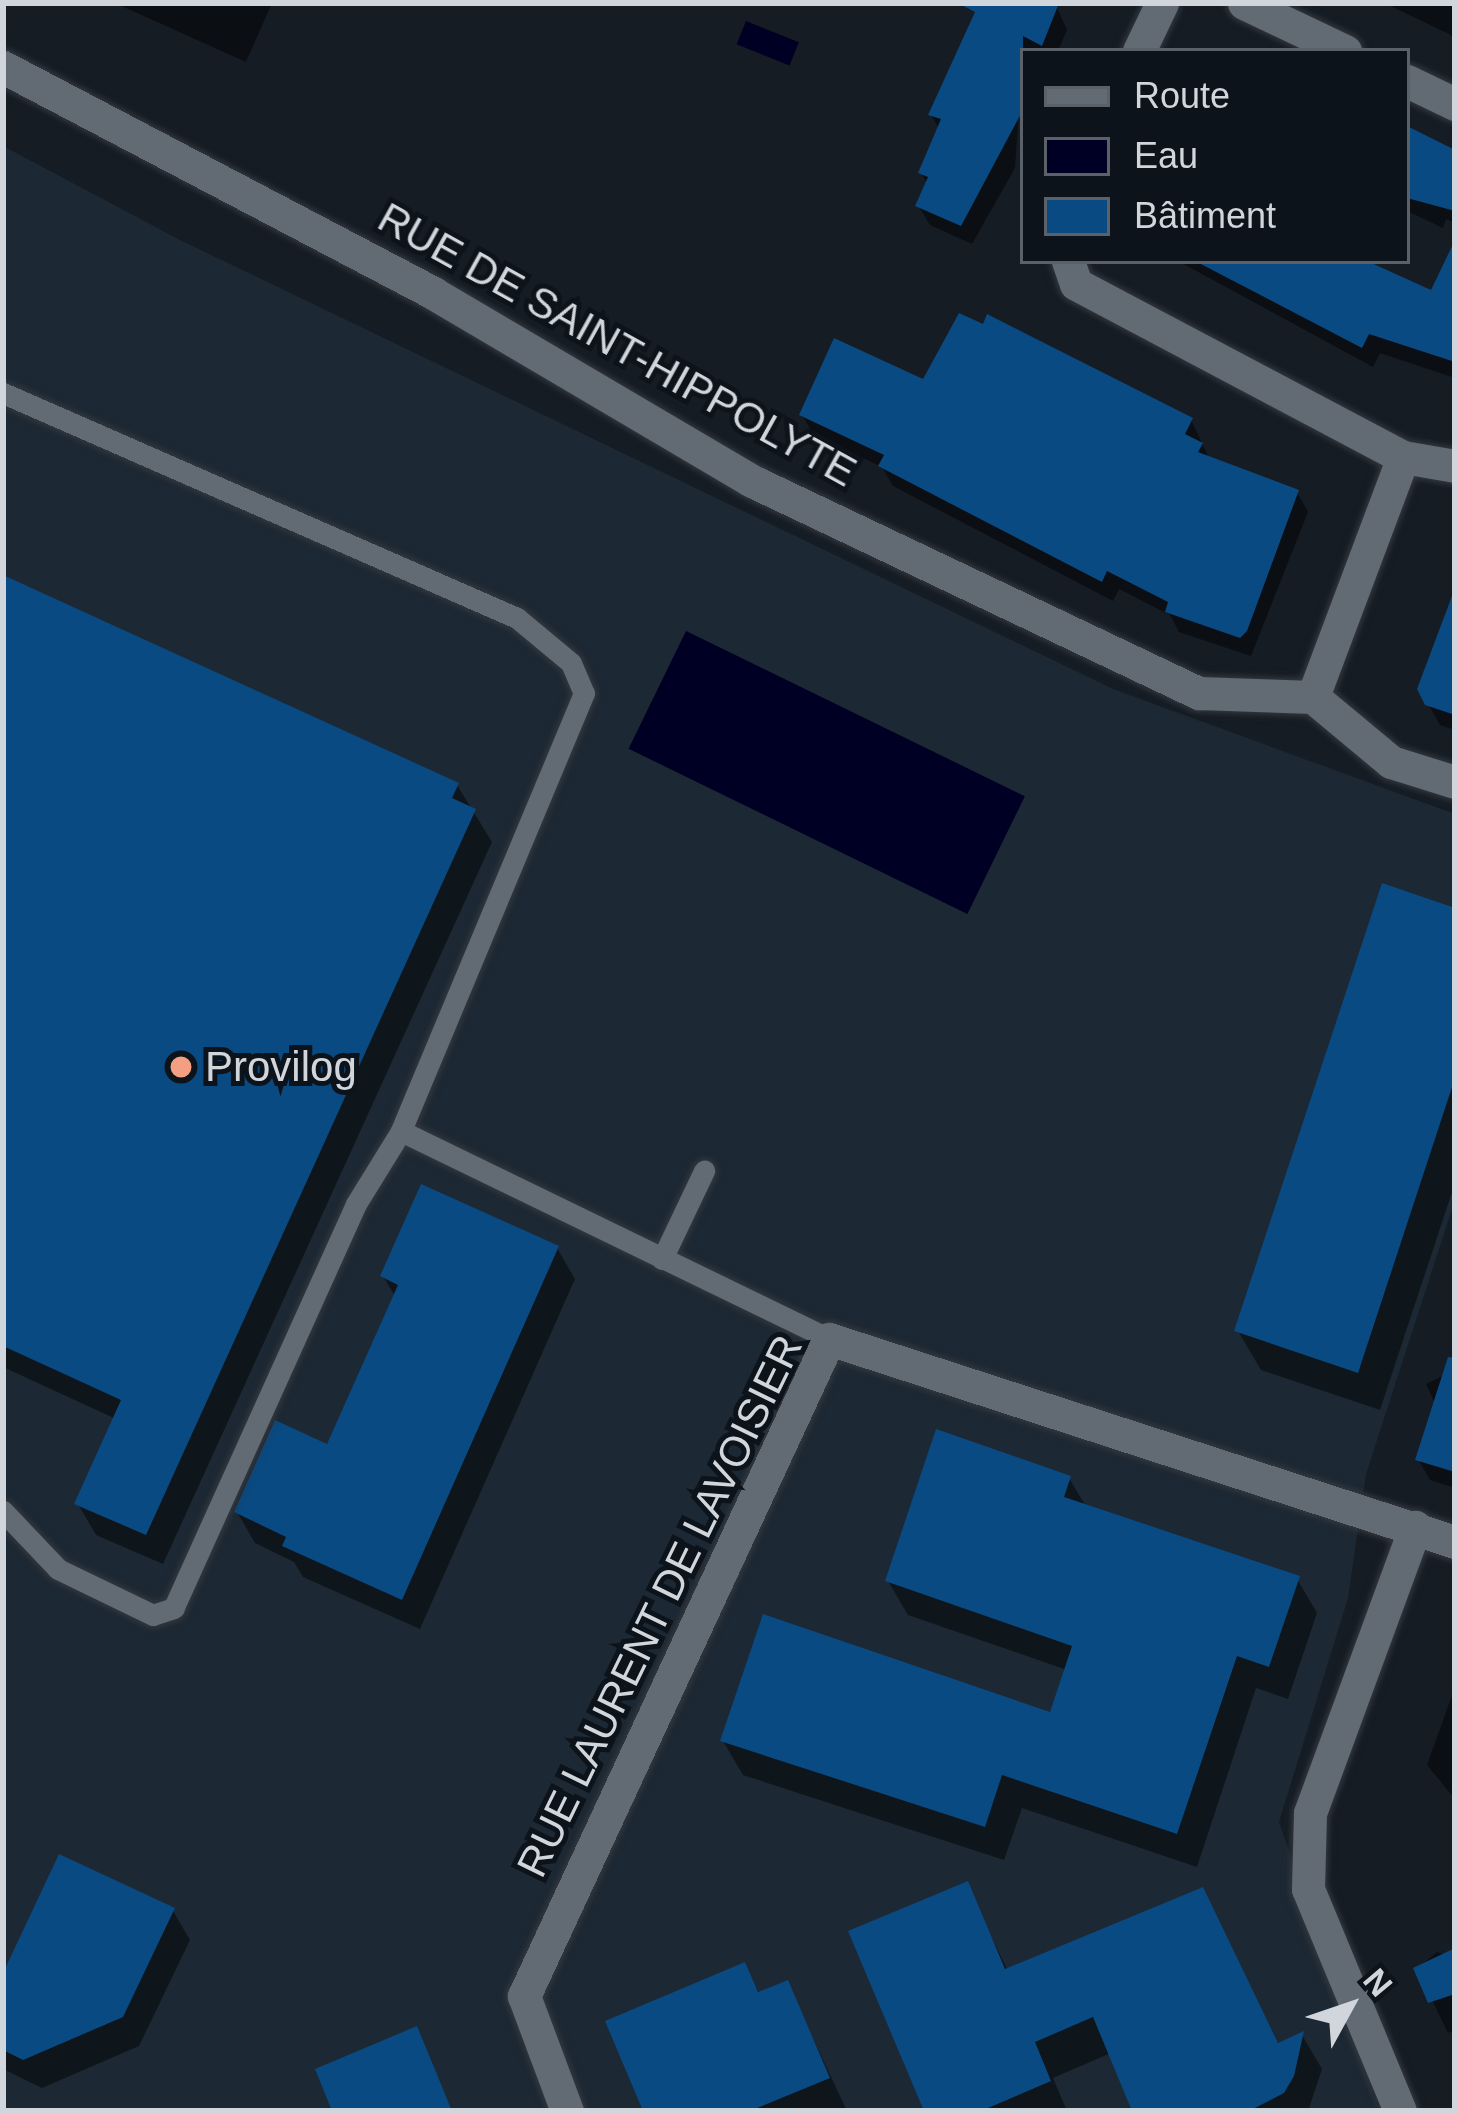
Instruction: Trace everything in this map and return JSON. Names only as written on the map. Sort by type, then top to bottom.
[{"type":"street","points":[[1140,48],[1162,3]]},
{"type":"street","points":[[1244,3],[1339,48]]},
{"type":"street","name":"RUE DE SAINT-HIPPOLYTE","points":[[3,67],[433,293],[752,481],[1199,693],[1313,697]]},
{"type":"street","points":[[1410,82],[1455,104]]},
{"type":"street","points":[[1069,264],[1076,284],[1403,457],[1455,466]]},
{"type":"street","points":[[1403,457],[1313,697],[1391,762],[1455,782]]},
{"type":"street","name":"RUE LAURENT DE LAVOISIER","points":[[567,2111],[524,1996],[829,1339],[1455,1543]]},
{"type":"street","points":[[1400,2111],[1308,1889],[1310,1832],[1415,1527]]},
{"type":"lane","points":[[3,393],[517,618],[571,662],[584,693],[400,1132],[356,1204],[174,1608],[153,1615],[58,1569],[3,1510]]},
{"type":"lane","points":[[400,1132],[829,1339]]},
{"type":"lane","points":[[662,1258],[704,1171]]},
{"type":"shaded area","points":[[3,146],[180,240],[1113,689],[1455,814],[1455,1200],[1366,1474],[1348,1598],[1279,1822],[1379,2111],[3,2111]]},
{"type":"water","points":[[746,21],[799,42],[789,66],[737,44]]},
{"type":"water","points":[[686,631],[1025,796],[967,914],[629,749]]},
{"type":"building","points":[[958,3],[1059,3],[1042,46],[1023,36],[1020,116],[961,226],[915,206],[928,177],[918,173],[941,119],[928,115],[975,12]]},
{"type":"building","points":[[1410,128],[1455,150],[1455,211],[1410,199]]},
{"type":"building","points":[[1455,240],[1455,362],[1369,334],[1362,348],[1201,264],[1374,264],[1431,290]]},
{"type":"building","points":[[959,313],[983,324],[987,314],[1193,418],[1185,434],[1203,443],[1198,452],[1299,490],[1247,631],[1240,638],[1165,612],[1168,602],[1107,571],[1102,582],[878,466],[884,455],[799,415],[834,338],[923,379]]},
{"type":"building","name":"Provilog","points":[[3,575],[459,783],[452,798],[476,809],[146,1535],[74,1504],[121,1400],[3,1346]]},
{"type":"building","points":[[1452,596],[1455,715],[1425,705],[1417,689]]},
{"type":"building","points":[[1382,883],[1455,908],[1455,1078],[1358,1373],[1234,1331]]},
{"type":"building","points":[[421,1184],[559,1246],[402,1600],[282,1546],[286,1537],[234,1512],[275,1420],[327,1444],[398,1285],[380,1276]]},
{"type":"building","points":[[1448,1357],[1455,1358],[1455,1472],[1415,1460]]},
{"type":"building","points":[[936,1429],[1071,1476],[1064,1497],[1300,1576],[1269,1667],[1237,1656],[1177,1834],[1002,1775],[985,1827],[720,1741],[763,1614],[1050,1712],[1072,1646],[885,1581]]},
{"type":"building","points":[[59,1854],[175,1908],[123,2017],[23,2060],[3,2050],[3,1973]]},
{"type":"building","points":[[968,1881],[1005,1969],[1203,1887],[1278,2043],[1304,2031],[1294,2076],[1284,2093],[1249,2111],[1132,2111],[1093,2017],[1035,2042],[1051,2081],[981,2111],[924,2111],[848,1931]]},
{"type":"building","points":[[1455,1948],[1455,1994],[1428,2003],[1413,1968]]},
{"type":"building","points":[[745,1962],[758,1992],[788,1980],[830,2078],[750,2111],[643,2111],[605,2021]]},
{"type":"building","points":[[417,2026],[452,2111],[332,2111],[315,2069]]},
{"type":"place","name":"Provilog","points":[[181,1067]]}]
